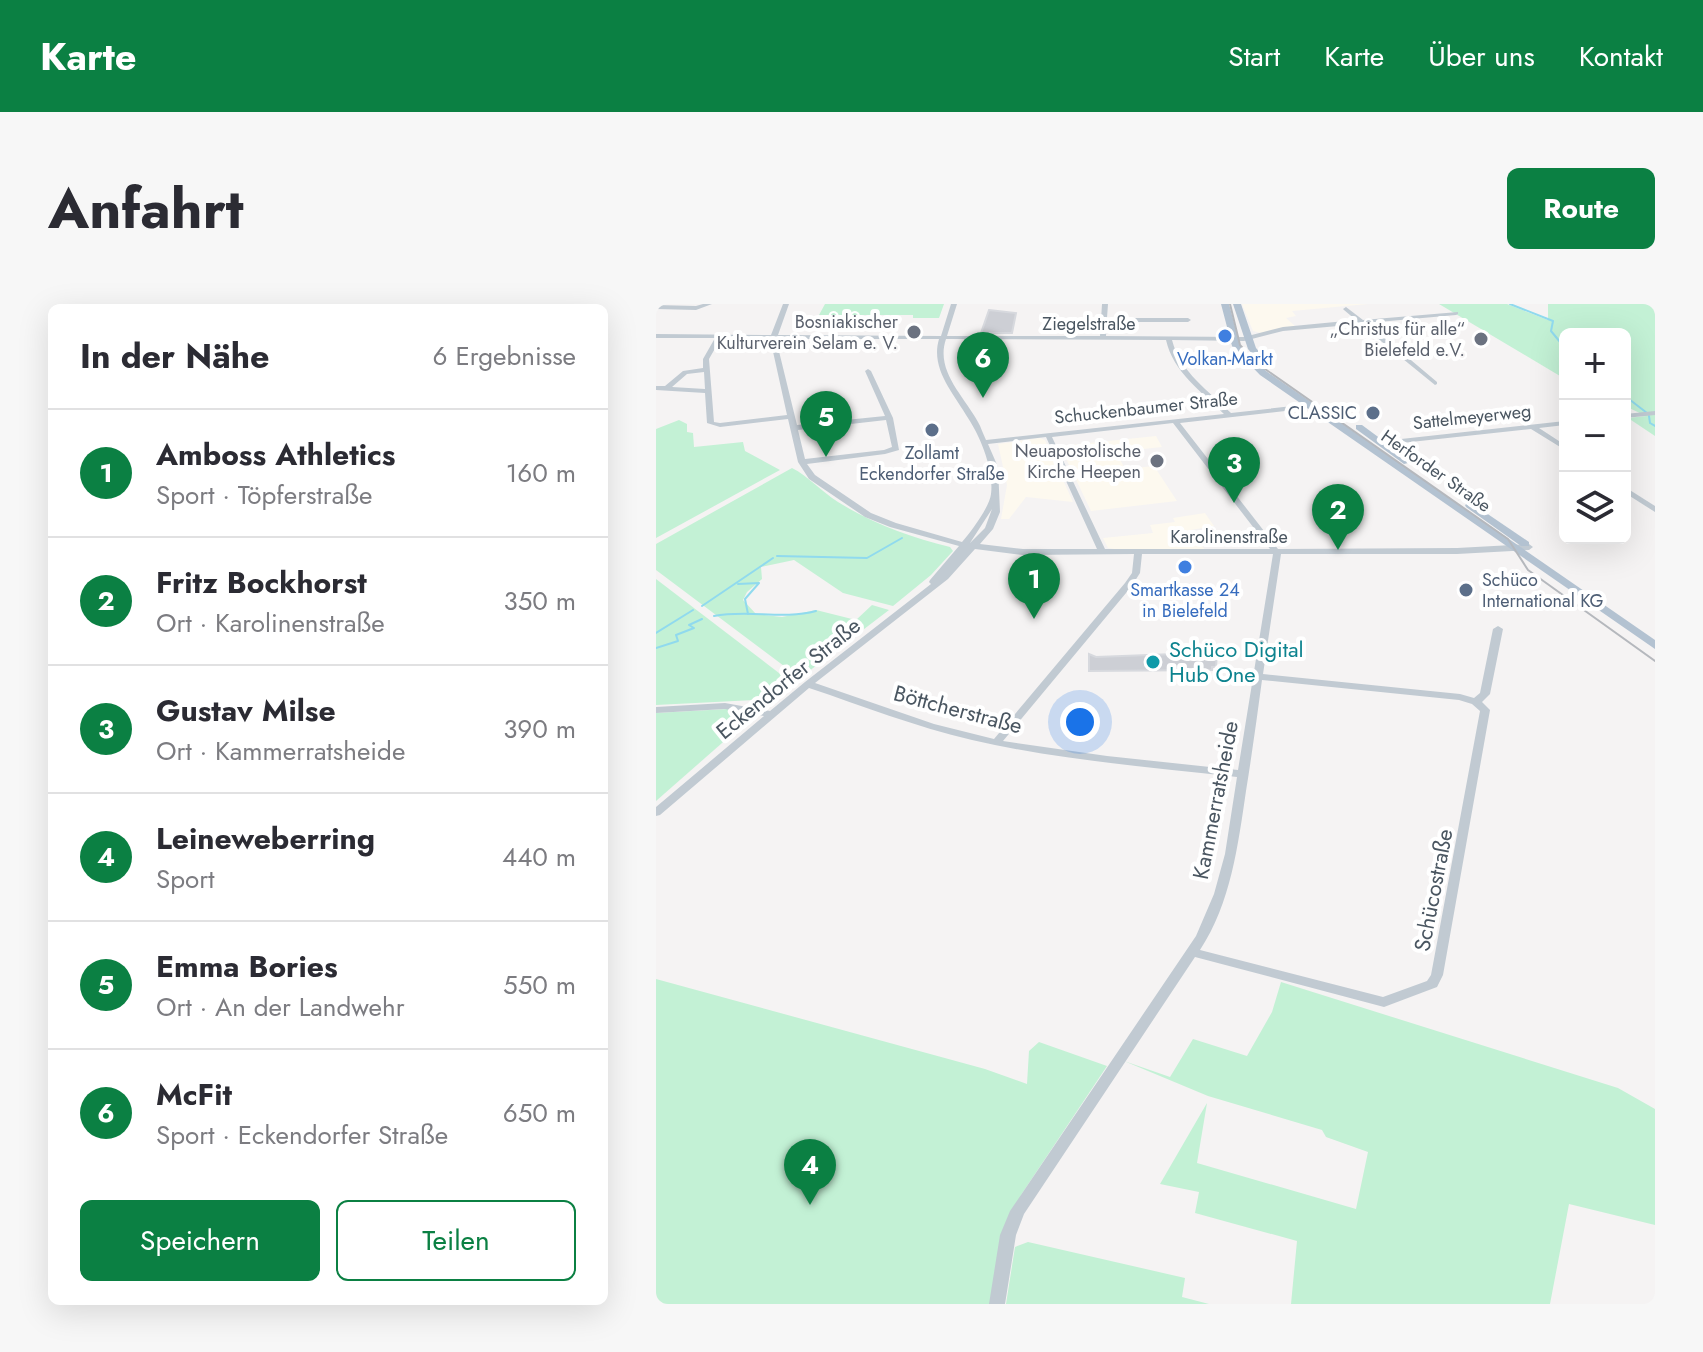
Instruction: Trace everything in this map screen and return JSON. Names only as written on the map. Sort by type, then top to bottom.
[{"type":"main road","name":"Herforder Straße","points":[[1225,304],[1234,340],[1250,362],[1366,444],[1655,634]]},
{"type":"main road","name":"Herforder Straße","points":[[1237,304],[1255,353],[1274,372],[1383,443],[1655,645]]},
{"type":"main road","points":[[1366,444],[1383,443]]},
{"type":"street","points":[[656,307],[696,308],[709,304]]},
{"type":"street","points":[[786,304],[774,337],[802,462],[892,450],[897,444],[868,371]]},
{"type":"street","name":"Eckendorfer Straße","points":[[656,813],[808,684],[927,591],[976,547],[994,521],[995,469],[985,442],[944,373],[939,350],[954,304]]},
{"type":"street","points":[[1103,338],[1105,304]]},
{"type":"street","points":[[1346,309],[1435,383]]},
{"type":"street","name":"Ziegelstraße","points":[[656,336],[1234,340],[1287,329],[1456,313]]},
{"type":"street","points":[[1104,320],[1188,320]]},
{"type":"street","points":[[656,344],[666,336]]},
{"type":"street","points":[[719,336],[708,351],[706,370],[711,423],[791,417]]},
{"type":"street","points":[[1169,339],[1177,361],[1229,415]]},
{"type":"street","points":[[666,389],[685,372],[706,370]]},
{"type":"street","points":[[656,388],[709,391]]},
{"type":"street","name":"Schuckenbaumer Straße","points":[[985,442],[1311,406]]},
{"type":"street","points":[[1631,415],[1655,413]]},
{"type":"street","points":[[793,428],[889,418]]},
{"type":"street","points":[[1175,421],[1277,553]]},
{"type":"street","name":"Sattelmeyerweg","points":[[1383,443],[1559,424]]},
{"type":"street","points":[[1533,427],[1559,444]]},
{"type":"street","points":[[1048,435],[1103,553]]},
{"type":"street","name":"Karolinenstraße","points":[[802,462],[812,477],[868,515],[906,530],[976,547],[1023,552],[1103,553],[1523,548]]},
{"type":"street","points":[[1631,493],[1655,510]]},
{"type":"street","name":"Eckendorfer Straße","points":[[927,591],[965,545],[994,499]]},
{"type":"street","points":[[997,742],[1128,585],[1136,573],[1138,553]]},
{"type":"street","name":"Kammerratsheide","points":[[997,1304],[1008,1235],[1018,1211],[1192,952],[1205,931],[1223,883],[1260,677],[1277,553]]},
{"type":"street","points":[[1260,677],[1460,697],[1476,702],[1485,694],[1498,629]]},
{"type":"street","name":"Böttcherstraße","points":[[808,684],[929,724],[997,742],[1064,754],[1243,774]]},
{"type":"street","name":"Schücostraße","points":[[1192,952],[1384,1002],[1432,984],[1437,975],[1486,717],[1485,710],[1476,702]]},
{"type":"street","points":[[656,710],[725,706],[772,714]]},
{"type":"street","name":"Eckendorfer Straße","points":[[656,822],[676,798]]},
{"type":"shaded area","points":[[1242,304],[1368,304],[1292,311],[1296,316],[1286,318],[1296,327],[1261,333],[1253,331]]},
{"type":"shaded area","points":[[1156,436],[1162,447],[1116,452],[1125,469],[1154,466],[1177,501],[1091,511],[1060,446]]},
{"type":"shaded area","points":[[1040,438],[1045,440],[1073,502],[1026,497],[1009,519],[1001,519],[1007,485],[998,444]]},
{"type":"shaded area","points":[[1205,513],[1214,526],[1191,530],[1205,550],[1121,550],[1108,548],[1103,538],[1153,533],[1150,525]]},
{"type":"green space","points":[[825,304],[944,304],[939,318],[913,318],[913,315],[819,315]]},
{"type":"green space","points":[[1439,304],[1507,304],[1548,320],[1548,304],[1655,304],[1655,436],[1631,420],[1646,416],[1631,409],[1631,328],[1559,328],[1559,375]]},
{"type":"green space","points":[[679,420],[687,424],[687,432],[693,433],[694,447],[743,442],[745,451],[780,470],[656,538],[656,429]]},
{"type":"green space","points":[[792,468],[838,502],[865,517],[950,547],[953,551],[931,575],[893,606],[843,593],[794,560],[761,567],[762,579],[747,592],[743,600],[756,614],[782,617],[816,610],[856,620],[872,605],[889,610],[800,678],[656,570],[656,544]]},
{"type":"green space","points":[[656,579],[792,683],[772,699],[656,705]]},
{"type":"green space","points":[[763,707],[656,801],[656,713]]},
{"type":"green space","points":[[656,979],[985,1069],[1027,1084],[1029,1051],[1039,1042],[1107,1066],[1021,1195],[990,1304],[656,1304]]},
{"type":"green space","points":[[1281,982],[1618,1088],[1655,1109],[1655,1225],[1569,1204],[1550,1304],[1291,1304],[1297,1241],[1195,1213],[1199,1192],[1160,1184],[1207,1103],[1197,1163],[1356,1209],[1368,1152],[1326,1137],[1322,1130],[1208,1096],[1124,1061],[1170,1077],[1193,1039],[1247,1056],[1272,1012]]},
{"type":"green space","points":[[1028,1242],[1185,1278],[1182,1297],[1209,1304],[1006,1304],[1015,1247]]},
{"type":"building","points":[[989,310],[1016,313],[1012,333],[981,333]]},
{"type":"building","name":"Schüco Digital Hub One","points":[[1201,653],[1217,654],[1216,667],[1212,670],[1089,671],[1089,654],[1096,657],[1175,654],[1201,657]]},
{"type":"waterway","points":[[1510,304],[1553,321],[1551,331],[1559,341]]},
{"type":"waterway","points":[[1630,400],[1647,413]]},
{"type":"waterway","points":[[1649,416],[1650,423],[1655,426]]},
{"type":"waterway","points":[[777,556],[867,558],[902,538]]},
{"type":"waterway","points":[[702,606],[773,558]]},
{"type":"waterway","points":[[738,584],[759,583],[745,599],[748,614]]},
{"type":"waterway","points":[[656,633],[693,610]]},
{"type":"waterway","points":[[714,616],[790,615],[816,611]]},
{"type":"waterway","points":[[656,648],[678,641],[676,635],[694,628],[689,625],[702,619]]},
{"type":"tram line","points":[[1230,304],[1240,345],[1255,362],[1508,539],[1528,570],[1655,661]]},
{"type":"place","name":"Bosniakischer Kulturverein Selam e. V.","points":[[914,332]]},
{"type":"place","name":"Volkan-Markt","points":[[1225,336]]},
{"type":"place","name":"„Christus für alle“ Bielefeld e.V.","points":[[1481,339]]},
{"type":"place","name":"McFit","points":[[983,398]]},
{"type":"place","name":"CLASSIC","points":[[1373,413]]},
{"type":"place","name":"Zollamt Eckendorfer Straße","points":[[932,430]]},
{"type":"place","name":"Emma Bories","points":[[826,457]]},
{"type":"place","name":"Neuapostolische Kirche Heepen","points":[[1157,461]]},
{"type":"place","name":"Gustav Milse","points":[[1234,503]]},
{"type":"place","name":"Fritz Bockhorst","points":[[1338,550]]},
{"type":"place","name":"Smartkasse 24 in Bielefeld","points":[[1185,567]]},
{"type":"place","name":"Schüco International KG","points":[[1466,590]]},
{"type":"place","name":"Amboss Athletics","points":[[1034,619]]},
{"type":"place","name":"Schüco Digital Hub One","points":[[1153,662]]},
{"type":"place","name":"Leineweberring","points":[[810,1205]]}]
